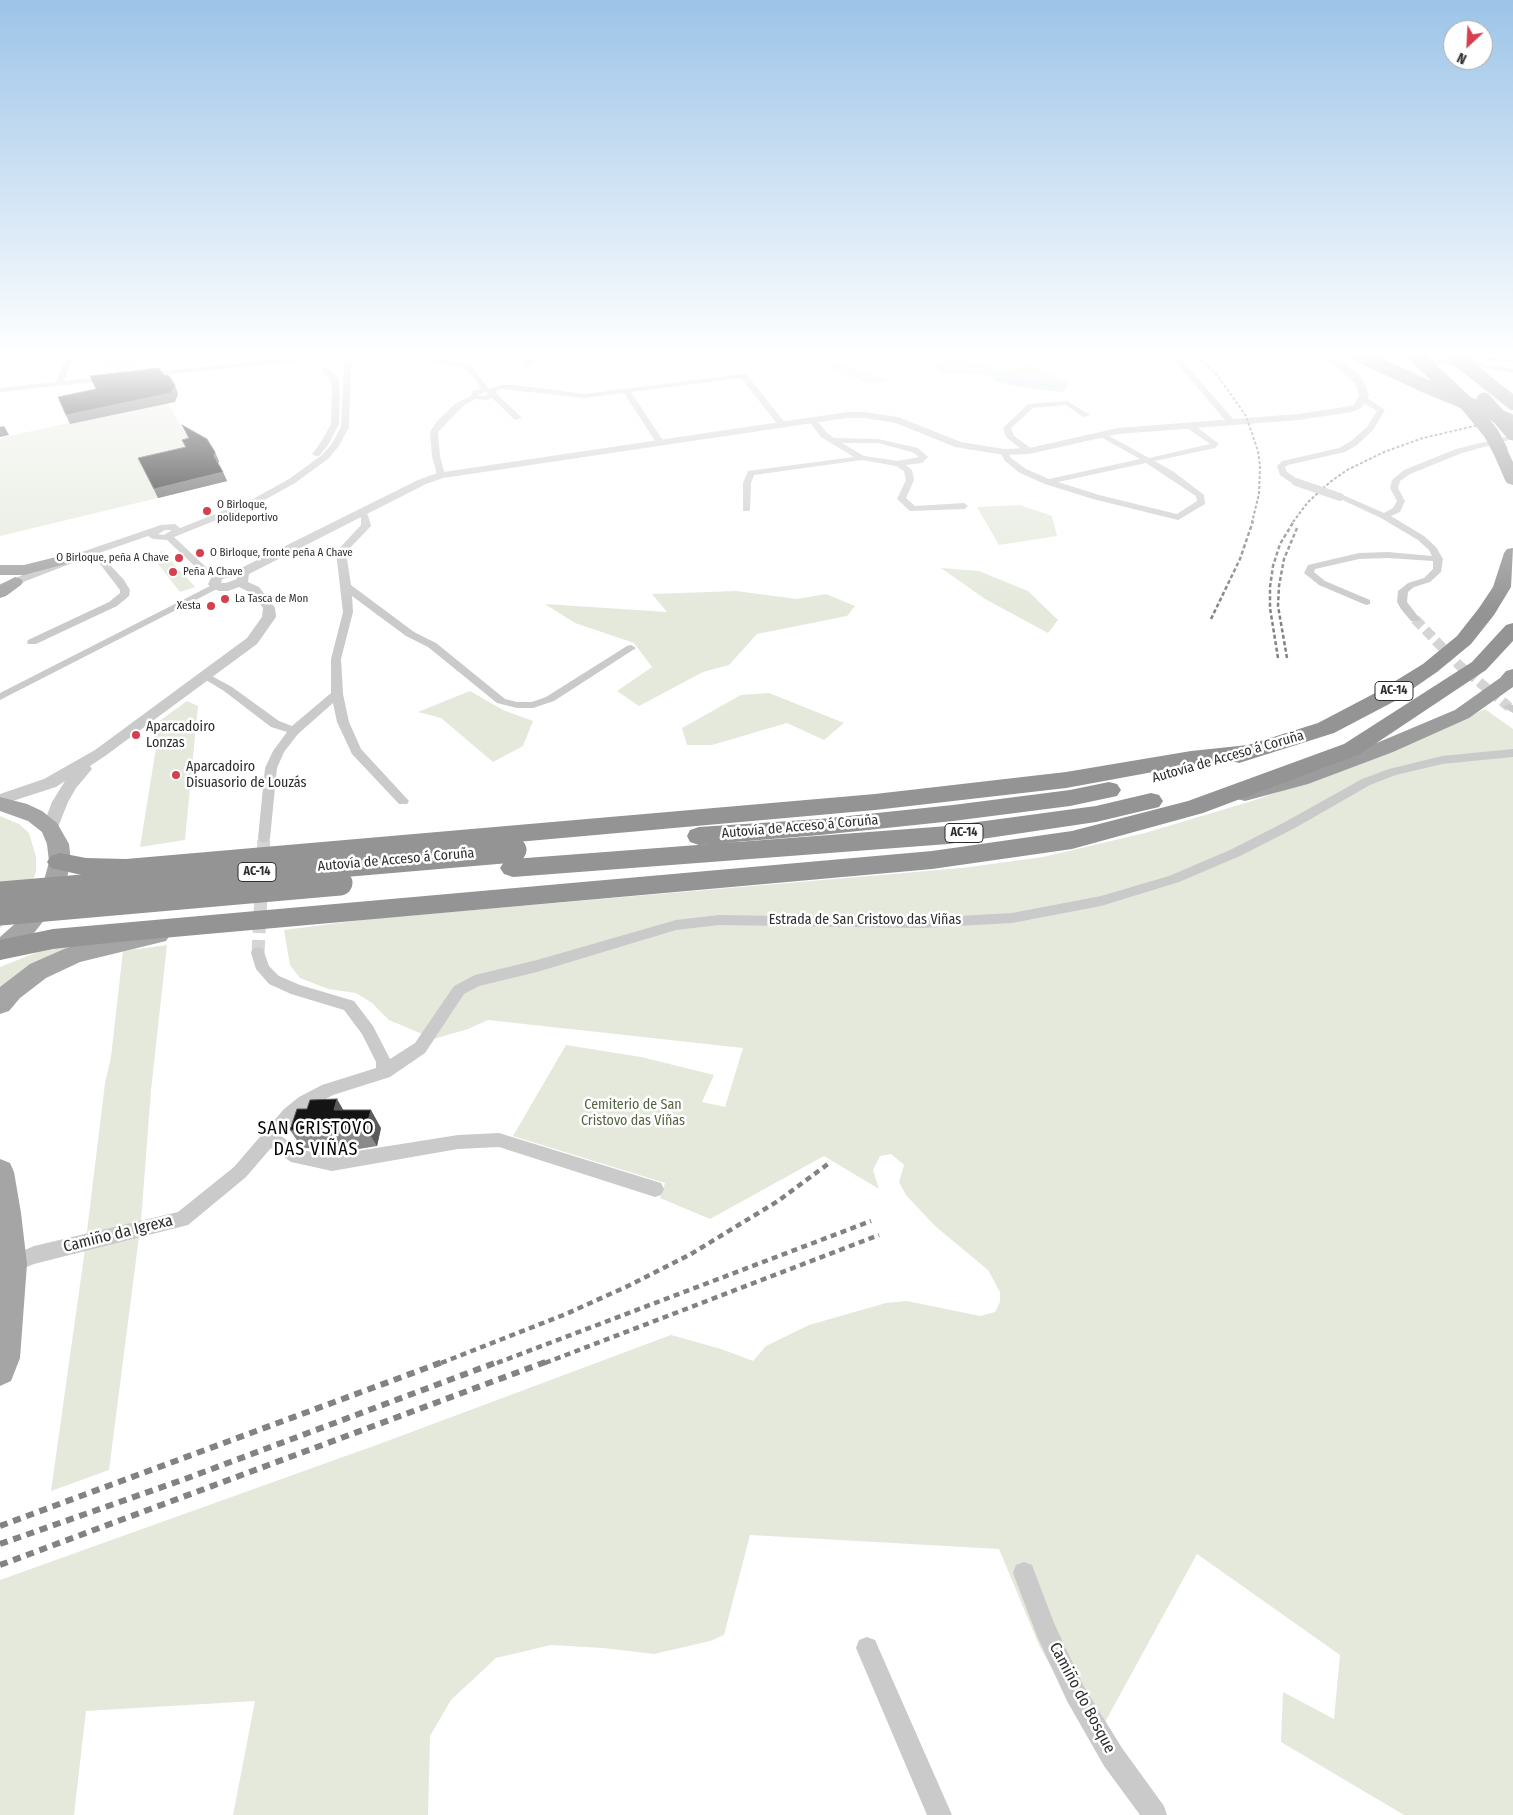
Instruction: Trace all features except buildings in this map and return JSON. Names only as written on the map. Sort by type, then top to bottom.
[{"type":"highway","points":[[1495,441],[1513,480]]},
{"type":"highway","name":"Autovía de Acceso á Coruña","points":[[0,913],[829,826],[1070,798],[1191,771],[1326,728],[1387,696],[1430,668],[1464,640],[1487,611],[1502,587],[1513,553]]},
{"type":"highway","name":"Autovía de Acceso á Coruña","points":[[0,894],[513,859],[948,835],[1096,814],[1210,788],[1312,757],[1399,720],[1479,666],[1513,629]]},
{"type":"highway","points":[[1,951],[52,939],[932,860],[1072,840],[1301,779],[1386,748],[1462,714],[1513,675]]},
{"type":"highway","points":[[1195,807],[1352,749],[1399,720]]},
{"type":"highway","points":[[60,862],[86,867],[126,868],[855,804],[1066,780],[1192,758],[1254,752]]},
{"type":"main road","points":[[0,570],[24,570],[76,557]]},
{"type":"main road","points":[[0,593],[21,580]]},
{"type":"main road","points":[[0,802],[36,816],[50,828],[58,844],[60,862],[53,889],[44,904],[26,928],[1,951]]},
{"type":"main road","points":[[0,1004],[11,991],[38,971],[72,955],[98,947],[219,924]]},
{"type":"main road","points":[[0,1172],[7,1213],[12,1264],[4,1358],[0,1370]]},
{"type":"street","points":[[171,532],[199,517],[252,496],[284,478],[317,452],[326,441]]},
{"type":"street","points":[[0,588],[76,557],[171,532],[256,501],[299,477],[324,457],[338,441]]},
{"type":"street","points":[[435,441],[441,475]]},
{"type":"street","points":[[171,532],[205,570],[217,581],[228,587],[359,513],[422,482],[441,475],[669,441]]},
{"type":"street","points":[[833,441],[862,458]]},
{"type":"street","points":[[746,509],[747,483],[750,473],[862,458],[898,464],[919,461],[924,457],[915,450],[878,441],[864,441]]},
{"type":"street","points":[[949,441],[959,445],[1004,452],[1029,450],[1071,441]]},
{"type":"street","points":[[1014,441],[1029,450]]},
{"type":"street","points":[[1004,452],[1008,459],[1023,472],[1096,497],[1178,517],[1202,502],[1200,495],[1188,485],[1114,441]]},
{"type":"street","points":[[1048,482],[1215,444],[1210,441]]},
{"type":"street","points":[[1356,441],[1342,450],[1285,463],[1282,466],[1283,473],[1296,482],[1340,497],[1384,516],[1421,538],[1433,549],[1438,559],[1438,570],[1427,580],[1403,591],[1402,602],[1415,619]]},
{"type":"street","points":[[1384,516],[1397,510],[1401,501],[1394,488],[1396,480],[1408,472],[1459,452],[1500,441]]},
{"type":"street","points":[[898,464],[908,470],[910,480],[901,499],[912,509],[964,506]]},
{"type":"street","points":[[359,513],[365,517],[366,526],[341,552],[347,587],[348,612],[336,659],[337,694],[343,722],[356,750],[403,800]]},
{"type":"street","points":[[21,580],[156,535]]},
{"type":"street","points":[[1366,602],[1322,583],[1309,573],[1311,567],[1359,556],[1388,555],[1438,559]]},
{"type":"street","points":[[32,642],[113,604],[124,594],[125,590],[119,580],[97,556]]},
{"type":"street","points":[[0,802],[50,783],[100,753],[206,677],[252,641],[269,617],[269,608],[255,590],[241,578]]},
{"type":"street","points":[[0,696],[217,581]]},
{"type":"street","points":[[347,587],[410,634],[432,645],[501,700],[517,705],[534,705],[550,700],[631,648]]},
{"type":"street","points":[[206,677],[228,689],[275,724],[294,731]]},
{"type":"street","points":[[264,838],[272,768],[279,751],[294,731],[337,694]]},
{"type":"street","points":[[50,828],[60,802],[70,785],[100,753]]},
{"type":"street","name":"Estrada de San Cristovo das Viñas","points":[[384,1072],[420,1048],[459,990],[475,981],[537,966],[643,934],[685,924],[719,920],[932,922],[1012,918],[1101,901],[1174,879],[1235,853],[1290,825],[1366,782],[1393,772],[1442,760],[1513,753]]},
{"type":"street","points":[[258,953],[262,969],[274,980],[296,990],[349,1004],[368,1030],[384,1062],[384,1072]]},
{"type":"street","name":"Camiño da Igrexa","points":[[12,1264],[34,1255],[182,1219],[240,1172],[290,1114],[305,1102],[328,1090],[384,1072]]},
{"type":"street","points":[[271,1138],[297,1156],[332,1163],[458,1142],[499,1140],[654,1189]]},
{"type":"street","name":"Camiño do Bosque","points":[[1024,1573],[1045,1628],[1075,1693],[1113,1757],[1155,1815]]},
{"type":"street","points":[[867,1648],[940,1815]]},
{"type":"green space","points":[[0,441],[189,441],[193,447],[142,467],[145,473],[148,473],[158,498],[0,536]]},
{"type":"green space","points":[[1020,505],[1052,516],[1057,536],[999,545],[977,507]]},
{"type":"green space","name":"Peña A Chave","points":[[162,551],[195,587],[180,592],[151,555]]},
{"type":"green space","points":[[941,568],[979,571],[1028,591],[1058,620],[1048,633],[985,599]]},
{"type":"green space","points":[[736,591],[797,599],[826,594],[855,606],[847,616],[757,634],[729,665],[703,672],[639,706],[617,691],[652,667],[634,643],[575,623],[545,604],[667,612],[652,594]]},
{"type":"green space","points":[[470,691],[503,710],[533,721],[523,746],[493,762],[441,718],[418,712]]},
{"type":"green space","points":[[769,693],[844,723],[824,740],[787,723],[712,745],[687,745],[682,728],[741,695]]},
{"type":"green space","points":[[187,701],[198,706],[185,840],[140,847],[156,748],[151,727]]},
{"type":"green space","name":"Cemiterio de San Cristovo das Viñas","points":[[1485,709],[1513,729],[1513,1815],[1404,1815],[1281,1742],[1283,1692],[1334,1719],[1340,1655],[1197,1554],[1093,1744],[1039,1645],[999,1549],[750,1535],[724,1635],[710,1641],[654,1654],[603,1648],[551,1645],[496,1658],[451,1700],[430,1736],[428,1815],[233,1815],[255,1701],[86,1711],[74,1815],[0,1815],[0,1580],[382,1443],[671,1335],[721,1349],[753,1361],[766,1346],[809,1325],[886,1303],[907,1301],[980,1316],[995,1312],[1000,1302],[1000,1292],[988,1270],[935,1226],[906,1195],[899,1182],[904,1165],[891,1154],[880,1156],[873,1170],[879,1189],[824,1156],[710,1219],[660,1198],[665,1183],[513,1136],[566,1045],[641,1057],[714,1075],[702,1102],[725,1107],[743,1048],[488,1020],[468,1029],[434,1039],[389,1020],[372,1003],[356,993],[328,989],[300,978],[290,965],[284,930],[369,919],[962,868],[1043,857],[1145,833],[1252,801],[1350,767],[1421,739]]},
{"type":"green space","points":[[0,816],[19,824],[29,833],[36,857],[36,872],[31,885],[10,919],[0,928]]},
{"type":"green space","points":[[87,944],[0,993],[0,967],[43,950]]},
{"type":"green space","points":[[167,945],[151,1090],[141,1221],[109,1470],[51,1491],[84,1256],[105,1083],[111,1057],[123,951]]},
{"type":"tunnel","points":[[1415,619],[1460,666],[1509,707]]},
{"type":"tunnel","points":[[258,953],[264,838]]},
{"type":"railway","points":[[1252,522],[1259,494],[1260,466],[1254,441]]},
{"type":"railway","points":[[1293,522],[1308,502],[1330,482],[1347,470],[1384,452],[1415,441]]},
{"type":"railway","points":[[1211,619],[1240,559],[1253,521]]},
{"type":"railway","points":[[1278,658],[1270,608],[1270,587],[1273,566],[1280,544],[1294,521]]},
{"type":"railway","points":[[1287,658],[1278,606],[1279,586],[1284,559],[1297,528]]},
{"type":"railway","points":[[441,1363],[566,1314],[628,1286],[691,1254],[778,1201],[828,1164]]},
{"type":"railway","points":[[497,1363],[871,1221]]},
{"type":"railway","points":[[545,1363],[879,1235]]},
{"type":"railway","points":[[0,1526],[445,1361]]},
{"type":"railway","points":[[0,1544],[185,1479],[500,1361]]},
{"type":"railway","points":[[0,1565],[548,1361]]},
{"type":"place","name":"O Birloque, polideportivo","points":[[207,511]]},
{"type":"place","name":"O Birloque, fronte peña A Chave","points":[[200,553]]},
{"type":"place","name":"O Birloque, peña A Chave","points":[[179,558]]},
{"type":"place","name":"Peña A Chave","points":[[173,572]]},
{"type":"place","name":"La Tasca de Mon","points":[[225,599]]},
{"type":"place","name":"Xesta","points":[[211,606]]},
{"type":"place","name":"Aparcadoiro Lonzas","points":[[136,735]]},
{"type":"place","name":"Aparcadoiro Disuasorio de Louzás","points":[[176,775]]},
{"type":"district","name":"SAN CRISTOVO DAS VIÑAS","points":[[316,1139]]}]
